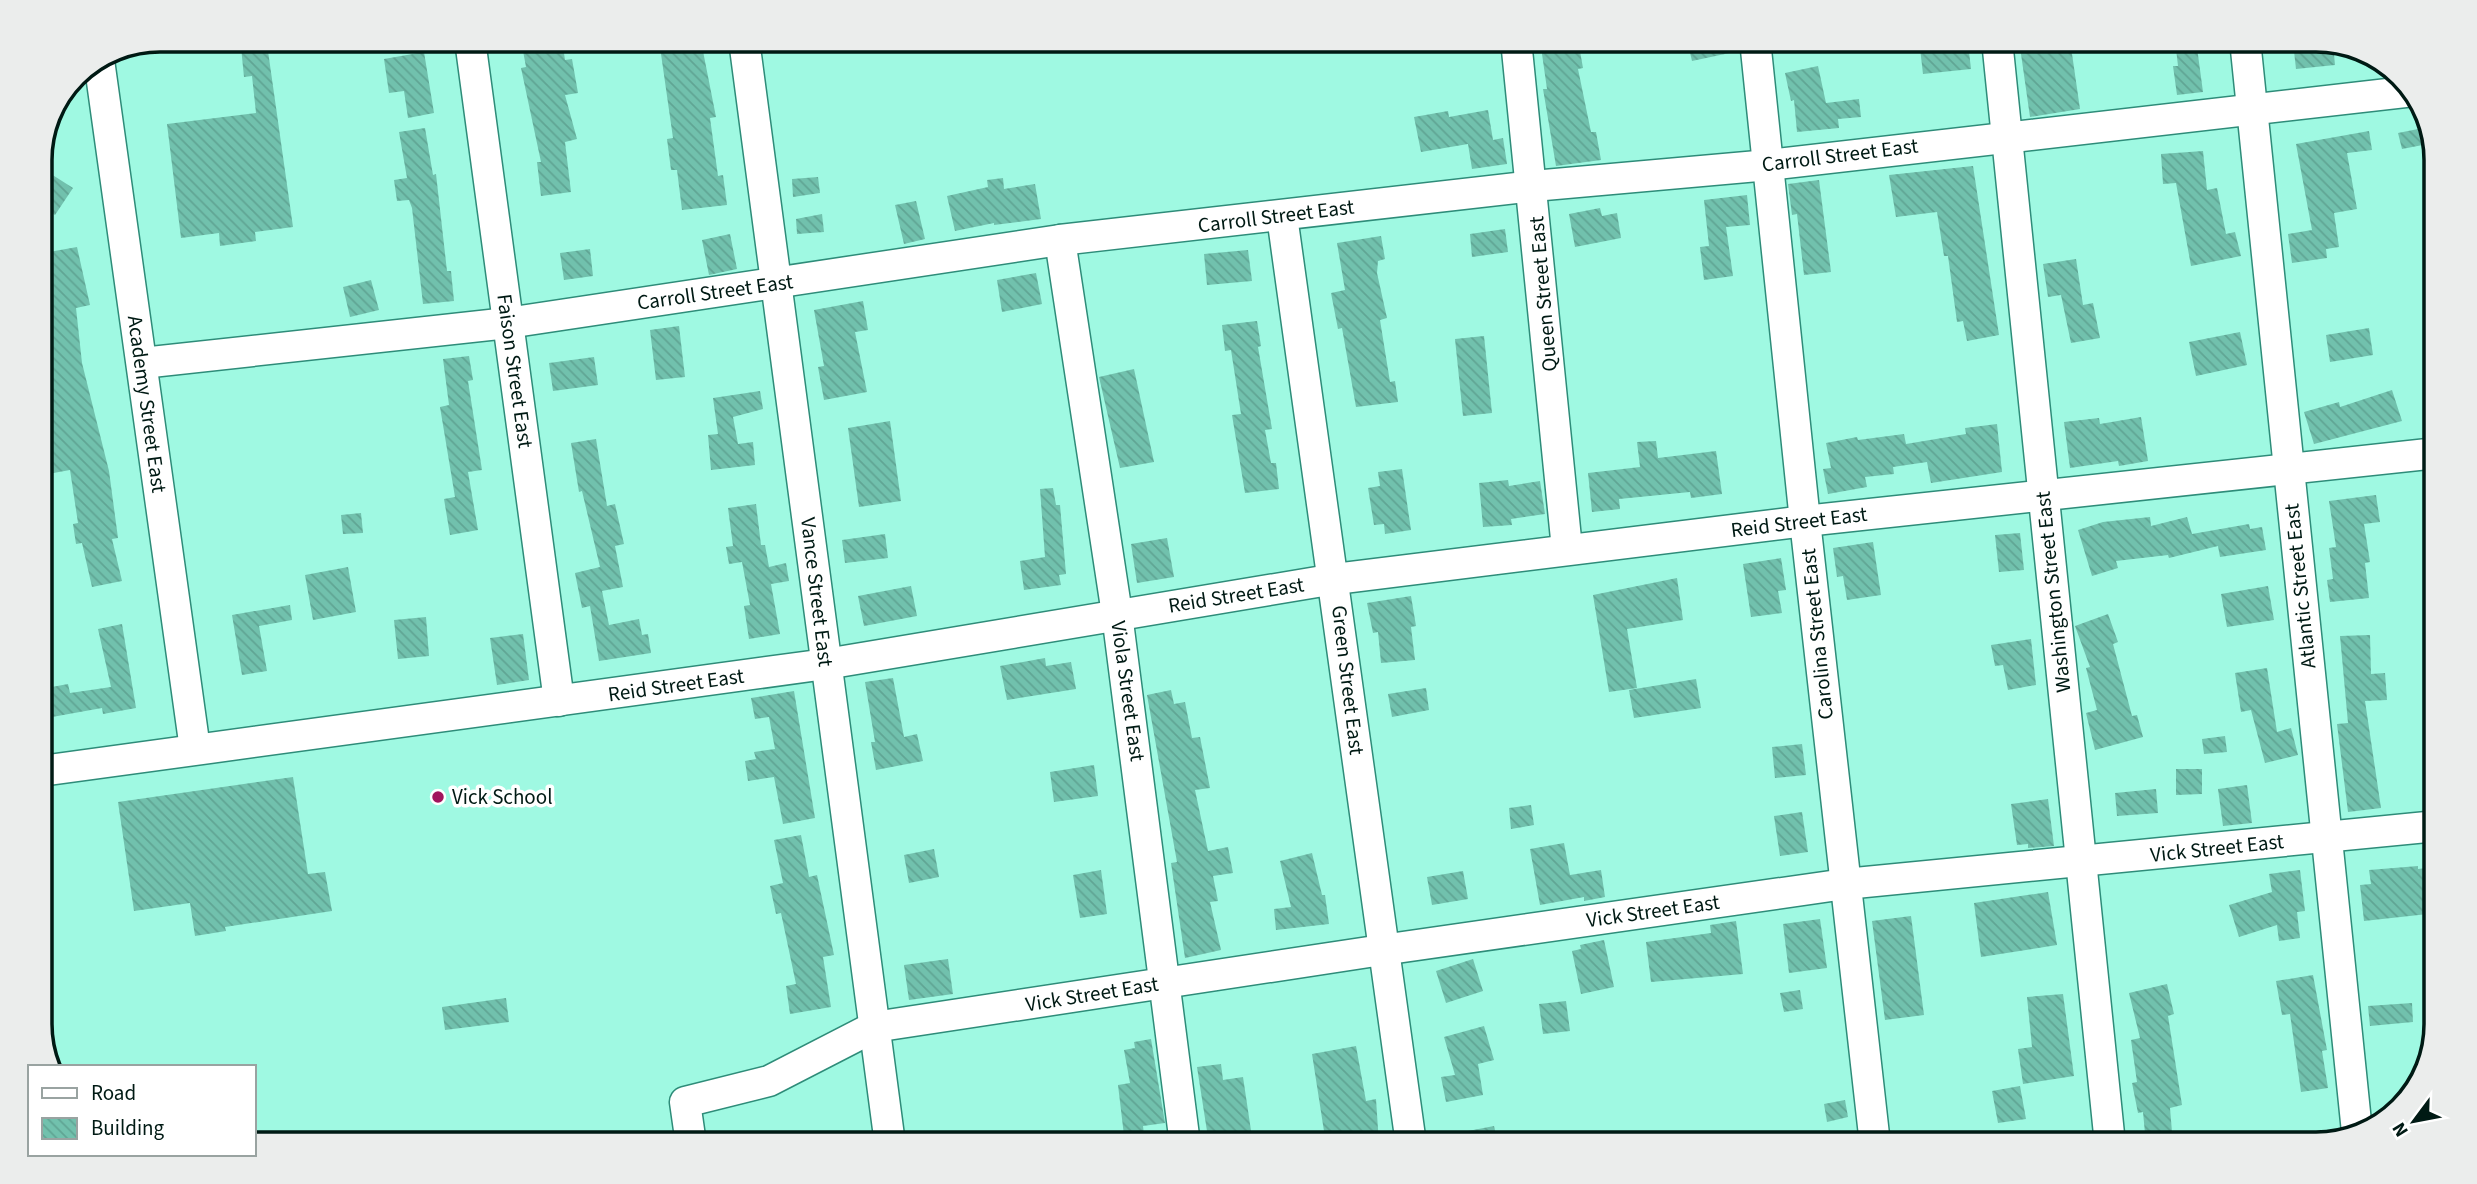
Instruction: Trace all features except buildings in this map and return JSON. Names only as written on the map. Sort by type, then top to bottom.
[{"type":"street","name":"Faison Street East","points":[[472,52],[559,701]]},
{"type":"street","name":"Vance Street East","points":[[746,52],[888,1132]]},
{"type":"street","name":"Queen Street East","points":[[1517,52],[1533,186],[1567,549]]},
{"type":"street","name":"Carolina Street East","points":[[1756,52],[1805,521],[1874,1132]]},
{"type":"street","name":"Washington Street East","points":[[1998,52],[2109,1132]]},
{"type":"street","name":"Atlantic Street East","points":[[2246,52],[2356,1124]]},
{"type":"street","name":"Academy Street East","points":[[101,71],[195,750]]},
{"type":"street","name":"Carroll Street East","points":[[142,363],[508,323],[1060,240],[2400,93]]},
{"type":"street","name":"Green Street East","points":[[1282,216],[1335,579],[1382,950],[1409,1132]]},
{"type":"street","name":"Viola Street East","points":[[1060,240],[1117,614],[1167,982],[1184,1132]]},
{"type":"street","name":"Reid Street East","points":[[53,769],[826,664],[1335,579],[1805,521],[2424,454]]},
{"type":"street","name":"Vick Street East","points":[[689,1132],[685,1102],[769,1081],[874,1027],[1382,950],[1845,884],[2424,827]]},
{"type":"place","name":"Vick School","points":[[438,797]]}]
